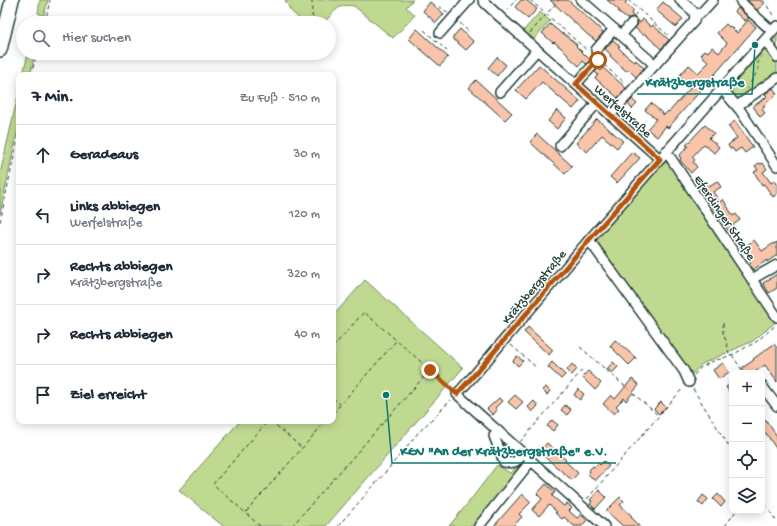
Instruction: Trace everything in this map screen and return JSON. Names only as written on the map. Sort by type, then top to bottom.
[{"type":"highway","points":[[0,50],[12,0]]},
{"type":"street","points":[[440,33],[469,0]]},
{"type":"street","name":"Werfelstraße","points":[[483,0],[610,115],[663,155]]},
{"type":"street","points":[[581,0],[655,65]]},
{"type":"street","points":[[680,0],[693,12],[695,16]]},
{"type":"street","points":[[610,115],[694,21],[695,16],[702,12],[713,0]]},
{"type":"street","points":[[741,2],[752,14],[770,27]]},
{"type":"street","points":[[596,50],[618,32],[632,23]]},
{"type":"street","name":"Krätzbergstraße","points":[[457,394],[663,155],[722,89],[767,43],[770,27]]},
{"type":"street","points":[[767,43],[777,57]]},
{"type":"street","points":[[500,92],[537,50]]},
{"type":"street","points":[[576,84],[598,60]]},
{"type":"street","points":[[737,106],[777,78]]},
{"type":"street","points":[[722,89],[737,106],[777,166]]},
{"type":"street","points":[[560,146],[597,103]]},
{"type":"street","name":"Eferdinger Straße","points":[[663,155],[752,278],[777,317]]},
{"type":"street","points":[[589,240],[684,371],[689,382]]},
{"type":"street","points":[[752,278],[777,265]]},
{"type":"street","points":[[765,390],[777,406]]},
{"type":"street","points":[[457,394],[604,526]]},
{"type":"street","points":[[498,431],[494,436],[504,462],[512,464],[523,454]]},
{"type":"street","points":[[479,526],[531,461]]},
{"type":"path","points":[[47,16],[50,0]]},
{"type":"path","points":[[312,0],[312,16]]},
{"type":"path","points":[[500,17],[516,0]]},
{"type":"path","points":[[530,0],[633,90]]},
{"type":"path","points":[[525,39],[559,0]]},
{"type":"path","points":[[628,0],[675,42]]},
{"type":"path","points":[[763,0],[777,22]]},
{"type":"path","points":[[439,6],[470,33]]},
{"type":"path","points":[[424,30],[447,50]]},
{"type":"path","points":[[751,84],[758,70],[758,62],[767,43]]},
{"type":"path","points":[[32,72],[35,60]]},
{"type":"path","points":[[0,222],[16,147]]},
{"type":"path","points":[[336,344],[364,312],[457,394],[418,433],[338,526]]},
{"type":"path","points":[[723,322],[723,333],[729,356]]},
{"type":"path","points":[[582,506],[700,368],[711,362],[732,355],[756,342],[777,324]]},
{"type":"path","points":[[505,339],[537,368]]},
{"type":"path","points":[[336,410],[397,340]]},
{"type":"path","points":[[580,347],[659,416]]},
{"type":"path","points":[[732,355],[742,370]]},
{"type":"path","points":[[515,447],[584,368]]},
{"type":"path","points":[[292,526],[430,370]]},
{"type":"path","points":[[689,382],[729,446]]},
{"type":"path","points":[[336,400],[341,404]]},
{"type":"path","points":[[260,526],[213,484],[267,424]]},
{"type":"path","points":[[274,424],[302,448]]},
{"type":"path","points":[[245,513],[323,424]]},
{"type":"path","points":[[765,504],[777,522]]},
{"type":"path","points":[[725,526],[734,514]]},
{"type":"green space","points":[[40,0],[48,0],[44,15],[38,13]]},
{"type":"green space","points":[[285,0],[413,0],[406,7],[415,15],[393,38],[354,6],[349,5],[340,7],[330,16],[296,16],[291,11]]},
{"type":"green space","points":[[540,12],[550,21],[533,40],[523,31]]},
{"type":"green space","points":[[777,36],[777,77],[740,102],[729,89]]},
{"type":"green space","points":[[26,60],[33,60],[31,72],[24,72]]},
{"type":"green space","points":[[16,104],[16,138],[0,214],[0,174]]},
{"type":"green space","points":[[671,162],[777,321],[753,341],[702,364],[691,375],[596,240],[658,164]]},
{"type":"green space","points":[[365,280],[463,368],[326,526],[223,526],[179,490],[237,424],[336,424],[336,313]]},
{"type":"green space","points":[[522,464],[525,466],[475,526],[449,526],[497,465],[510,473]]},
{"type":"building","points":[[521,0],[526,0],[537,9],[528,19],[515,7]]},
{"type":"building","points":[[550,0],[568,0],[603,33],[596,41]]},
{"type":"building","points":[[607,0],[628,0],[625,3],[634,11],[631,14],[635,18],[631,17],[627,19]]},
{"type":"building","points":[[747,0],[760,0],[764,4],[757,10]]},
{"type":"building","points":[[430,2],[444,14],[436,23],[423,11]]},
{"type":"building","points":[[663,2],[683,19],[676,27],[656,10]]},
{"type":"building","points":[[738,8],[749,18],[745,21],[735,12]]},
{"type":"building","points":[[637,19],[640,23],[643,19],[651,27],[653,25],[669,40],[661,49],[645,34],[643,35],[635,28],[638,24]]},
{"type":"building","points":[[748,20],[756,27],[668,128],[666,126],[657,137],[647,129],[656,119],[645,110],[651,103],[664,115],[668,111],[669,112],[691,87],[679,76],[689,65],[698,73],[709,62],[701,55],[705,50],[708,52],[712,47],[719,53],[727,43],[717,33],[726,24],[737,33]]},
{"type":"building","points":[[550,24],[577,45],[576,46],[590,60],[586,64],[583,61],[579,66],[567,55],[568,54],[565,51],[542,33]]},
{"type":"building","points":[[417,29],[448,57],[440,66],[409,39]]},
{"type":"building","points":[[460,29],[474,42],[466,50],[452,38]]},
{"type":"building","points":[[613,40],[620,46],[618,47],[626,55],[635,62],[636,60],[644,68],[636,77],[628,69],[626,71],[610,56],[611,55],[605,49]]},
{"type":"building","points":[[497,57],[506,65],[497,76],[488,68]]},
{"type":"building","points":[[539,65],[580,101],[573,109],[542,82],[526,99],[516,90]]},
{"type":"building","points":[[598,68],[601,71],[603,68],[626,88],[618,98],[595,78],[598,75],[595,72]]},
{"type":"building","points":[[476,80],[512,113],[505,120],[469,88]]},
{"type":"building","points":[[773,88],[777,94],[763,106],[765,107],[762,109],[765,113],[760,117],[753,106],[764,99],[767,96],[765,94]]},
{"type":"building","points":[[632,99],[637,104],[632,109],[628,104]]},
{"type":"building","points":[[557,110],[566,118],[557,129],[548,121]]},
{"type":"building","points":[[597,119],[623,141],[617,148],[602,135],[587,152],[576,143]]},
{"type":"building","points":[[735,121],[753,147],[745,153],[741,148],[735,152],[732,148],[730,149],[728,145],[737,138],[728,126]]},
{"type":"building","points":[[705,125],[714,133],[709,138],[719,147],[714,153],[704,144],[692,157],[695,160],[693,162],[697,167],[691,173],[680,160],[681,158],[679,156],[688,146],[686,145]]},
{"type":"building","points":[[537,134],[572,166],[565,174],[530,142]]},
{"type":"building","points":[[632,152],[640,158],[617,183],[610,177]]},
{"type":"building","points":[[759,163],[763,163],[767,169],[763,172],[771,183],[775,180],[777,184],[777,194],[773,197],[764,184],[762,185],[754,172],[758,170],[755,166]]},
{"type":"building","points":[[717,181],[721,187],[713,192],[720,202],[723,199],[733,216],[736,214],[740,220],[733,225],[735,229],[730,233],[699,188],[707,183],[709,186]]},
{"type":"building","points":[[754,240],[762,251],[777,242],[777,255],[753,270],[749,265],[751,263],[747,258],[751,256],[744,247]]},
{"type":"building","points":[[777,274],[777,288],[769,293],[763,283]]},
{"type":"building","points":[[528,327],[553,350],[549,355],[524,332]]},
{"type":"building","points":[[615,340],[636,358],[629,365],[610,346]]},
{"type":"building","points":[[774,344],[777,348],[777,382],[765,365],[758,370],[744,370],[742,368],[754,360],[753,359]]},
{"type":"building","points":[[517,356],[523,361],[518,366],[513,361]]},
{"type":"building","points":[[552,362],[565,375],[561,379],[548,367]]},
{"type":"building","points":[[613,362],[618,367],[612,373],[607,369]]},
{"type":"building","points":[[723,363],[729,372],[719,379],[713,370]]},
{"type":"building","points":[[572,364],[577,369],[572,375],[567,370]]},
{"type":"building","points":[[588,371],[601,383],[595,390],[582,377]]},
{"type":"building","points":[[632,379],[639,385],[626,401],[624,398],[616,406],[619,409],[614,414],[603,404],[611,395],[615,399]]},
{"type":"building","points":[[546,387],[550,391],[547,395],[542,390]]},
{"type":"building","points":[[578,389],[584,394],[580,400],[574,395]]},
{"type":"building","points":[[515,395],[523,402],[516,409],[508,402]]},
{"type":"building","points":[[499,398],[502,401],[495,408],[497,410],[493,415],[487,409]]},
{"type":"building","points":[[534,401],[538,406],[532,412],[528,407]]},
{"type":"building","points":[[661,402],[666,407],[659,414],[654,409]]},
{"type":"building","points":[[565,405],[571,410],[567,415],[561,410]]},
{"type":"building","points":[[765,419],[777,436],[777,450],[766,433]]},
{"type":"building","points":[[552,420],[558,425],[553,431],[547,426]]},
{"type":"building","points":[[547,443],[578,473],[572,480],[539,452]]},
{"type":"building","points":[[604,461],[609,466],[595,481],[588,474],[590,472],[589,470],[593,466],[595,467],[598,463],[600,465]]},
{"type":"building","points":[[546,484],[555,492],[552,496],[564,506],[567,503],[572,508],[569,511],[577,518],[581,515],[587,520],[582,526],[574,526],[564,517],[562,519],[549,505],[539,516],[532,510],[542,499],[537,494]]},
{"type":"building","points":[[599,490],[606,497],[595,509],[590,504],[592,501],[590,500]]},
{"type":"building","points":[[522,494],[531,502],[519,514],[522,517],[513,526],[494,526]]},
{"type":"building","points":[[718,494],[725,502],[721,507],[713,499]]},
{"type":"building","points":[[703,495],[708,499],[703,506],[698,502]]},
{"type":"building","points":[[620,497],[624,501],[620,505],[640,526],[623,526],[606,511]]},
{"type":"place","name":"Krätzbergstraße","points":[[755,45]]},
{"type":"place","name":"KGV \"An der Krätzbergstraße\" e.V.","points":[[386,395]]},
{"type":"route","points":[[430,370],[457,394],[660,159],[576,84],[598,60]]}]
